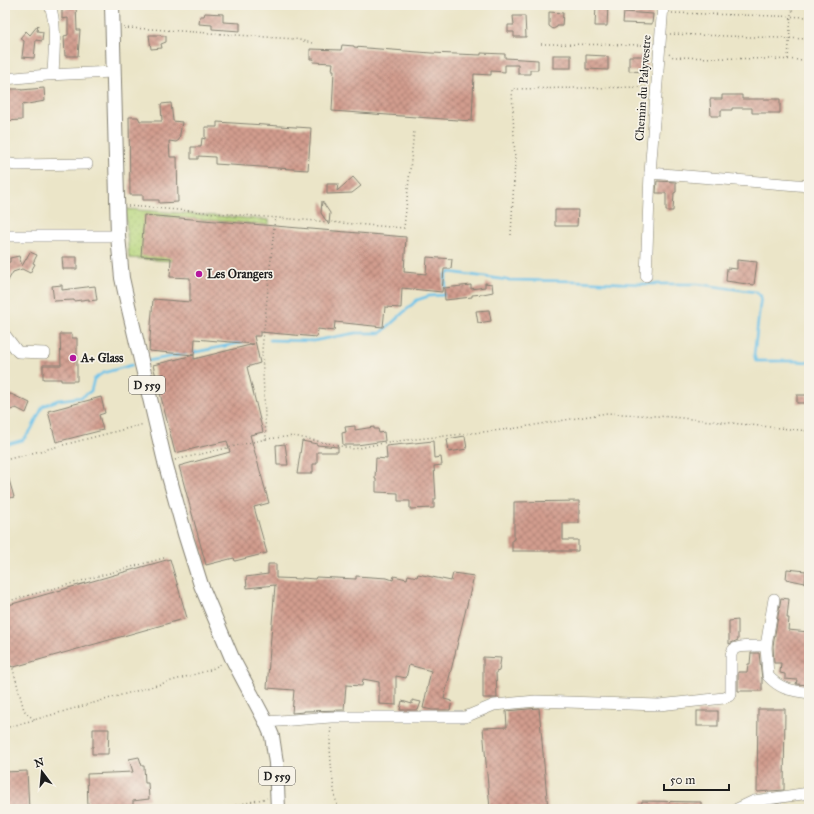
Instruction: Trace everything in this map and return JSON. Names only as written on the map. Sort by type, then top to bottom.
[{"type":"main road","name":"D 559","points":[[112,5],[116,205],[122,278],[165,462],[201,585],[232,658],[266,722],[274,744],[278,802]]},
{"type":"street","points":[[50,5],[54,16],[55,28],[53,74]]},
{"type":"street","name":"Chemin du Palyvestre","points":[[646,276],[650,173],[657,87],[664,47],[666,9]]},
{"type":"street","points":[[5,79],[53,74],[114,72]]},
{"type":"street","points":[[5,164],[87,164]]},
{"type":"street","points":[[650,173],[809,186]]},
{"type":"street","points":[[5,236],[118,236]]},
{"type":"street","points":[[5,335],[18,352],[45,353]]},
{"type":"street","points":[[774,599],[766,646],[768,676],[776,684],[786,690],[809,693]]},
{"type":"street","points":[[266,722],[332,717],[465,717],[494,705],[536,702],[659,704],[724,698],[729,696],[731,693],[732,651],[735,648],[766,646]]},
{"type":"street","points":[[739,808],[754,802],[809,793]]},
{"type":"path","points":[[788,59],[790,17],[795,5]]},
{"type":"path","points":[[666,9],[809,17]]},
{"type":"path","points":[[112,28],[159,29],[295,39],[312,43]]},
{"type":"path","points":[[668,34],[809,39]]},
{"type":"path","points":[[541,44],[664,47],[673,57],[809,60]]},
{"type":"path","points":[[511,235],[515,161],[512,89],[657,87]]},
{"type":"path","points":[[116,205],[404,228],[414,131]]},
{"type":"path","points":[[266,439],[262,350],[275,217]]},
{"type":"path","points":[[165,462],[266,439],[294,436],[354,449],[388,442],[511,429],[607,413],[672,417],[809,431]]},
{"type":"path","points":[[5,460],[156,421]]},
{"type":"path","points":[[5,602],[164,558]]},
{"type":"path","points":[[5,728],[210,670],[232,658]]},
{"type":"path","points":[[5,666],[13,669],[24,710],[28,715],[36,720]]},
{"type":"path","points":[[332,717],[330,736],[335,801],[338,809]]},
{"type":"path","points":[[220,809],[278,802]]},
{"type":"green space","points":[[125,209],[269,220],[269,225],[145,215],[186,259],[186,262],[129,258]]},
{"type":"building","points":[[67,5],[76,5],[77,30],[80,30],[78,56],[65,56],[64,36],[68,35],[68,18],[62,19],[62,9],[67,9]]},
{"type":"building","points":[[596,5],[608,5],[607,26],[595,26]]},
{"type":"building","points":[[549,12],[563,13],[562,26],[557,26],[553,29],[549,26]]},
{"type":"building","points":[[624,12],[653,14],[652,24],[623,23]]},
{"type":"building","points":[[205,13],[223,14],[223,22],[240,23],[240,31],[212,29],[212,25],[199,24],[200,16],[204,16]]},
{"type":"building","points":[[513,16],[525,16],[526,37],[514,37],[514,32],[508,32],[508,25],[514,25]]},
{"type":"building","points":[[38,25],[37,31],[43,32],[42,41],[36,40],[34,58],[22,57],[24,41],[20,38],[26,31],[30,35]]},
{"type":"building","points":[[149,35],[166,36],[166,42],[161,44],[162,48],[151,49]]},
{"type":"building","points":[[342,45],[431,53],[481,55],[481,53],[505,54],[505,58],[538,60],[538,70],[530,70],[530,74],[518,74],[518,65],[505,65],[505,72],[491,71],[491,75],[474,74],[472,121],[332,111],[333,63],[313,62],[314,59],[310,59],[310,49],[341,50]]},
{"type":"building","points":[[553,55],[571,55],[571,68],[553,68]]},
{"type":"building","points":[[586,55],[608,57],[608,70],[586,69]]},
{"type":"building","points":[[629,56],[647,56],[647,72],[629,71]]},
{"type":"building","points":[[44,88],[45,101],[22,105],[22,120],[5,121],[5,89],[21,90]]},
{"type":"building","points":[[722,95],[742,95],[742,99],[780,99],[780,113],[752,113],[752,108],[732,108],[732,110],[721,110],[721,116],[711,116],[710,99],[722,99]]},
{"type":"building","points":[[171,103],[173,121],[182,122],[179,140],[176,142],[169,141],[170,157],[177,157],[178,202],[159,203],[159,200],[143,200],[143,195],[130,195],[129,117],[138,117],[140,121],[162,121],[161,104]]},
{"type":"building","points":[[217,122],[311,128],[308,170],[215,164],[215,157],[198,156],[198,159],[191,159],[191,147],[201,147],[202,138],[205,139],[205,127],[217,127]]},
{"type":"building","points":[[353,177],[361,186],[352,193],[327,194],[327,184],[338,184],[337,191]]},
{"type":"building","points":[[657,181],[676,182],[673,211],[666,211],[666,193],[656,193]]},
{"type":"building","points":[[322,201],[330,213],[329,225],[321,213]]},
{"type":"building","points":[[555,210],[578,210],[577,226],[555,226]]},
{"type":"building","points":[[144,215],[406,237],[404,272],[426,274],[427,257],[452,259],[451,269],[444,269],[442,292],[402,288],[401,308],[385,307],[383,327],[335,322],[334,331],[318,329],[317,337],[260,332],[260,336],[254,336],[260,363],[247,367],[263,432],[250,435],[269,503],[254,507],[267,553],[235,561],[234,558],[206,565],[179,466],[230,452],[227,441],[175,453],[153,365],[194,355],[149,351],[153,299],[190,302],[190,278],[170,277],[171,258],[141,256]],"holes":[[[195,339],[254,344],[194,359]]]},
{"type":"building","points":[[30,252],[37,255],[33,263],[35,264],[30,273],[22,269],[13,272],[5,286],[6,263],[10,262],[10,258],[19,256],[22,266]]},
{"type":"building","points":[[62,257],[77,257],[77,269],[63,269]]},
{"type":"building","points":[[737,260],[757,262],[754,285],[726,281],[727,268],[737,269]]},
{"type":"building","points":[[485,283],[492,284],[493,292],[472,295],[472,297],[445,300],[444,288],[471,285],[471,289],[485,287]]},
{"type":"building","points":[[62,285],[62,290],[95,286],[97,300],[54,301],[52,286]]},
{"type":"building","points":[[489,310],[491,321],[478,323],[476,311]]},
{"type":"building","points":[[60,334],[72,334],[72,338],[77,338],[77,381],[43,379],[43,365],[61,365]]},
{"type":"building","points":[[11,394],[30,403],[26,413],[16,408],[5,412],[5,395]]},
{"type":"building","points":[[797,395],[808,395],[808,403],[797,403]]},
{"type":"building","points":[[101,397],[105,413],[99,415],[103,430],[56,442],[48,411]]},
{"type":"building","points":[[355,426],[355,430],[374,427],[374,429],[378,429],[379,433],[384,432],[385,441],[357,445],[343,445],[342,433],[346,432],[345,427]]},
{"type":"building","points":[[465,436],[467,449],[449,452],[447,439]]},
{"type":"building","points":[[302,441],[317,445],[338,447],[338,452],[317,452],[317,464],[313,464],[313,472],[311,472],[311,474],[297,474]]},
{"type":"building","points":[[433,441],[434,458],[441,457],[442,465],[434,466],[436,499],[434,499],[434,508],[410,509],[410,501],[398,501],[398,493],[376,492],[376,458],[387,459],[386,446]]},
{"type":"building","points":[[285,444],[288,465],[277,465],[276,445]]},
{"type":"building","points":[[5,473],[7,473],[14,497],[5,499]]},
{"type":"building","points":[[579,501],[579,523],[563,523],[563,540],[578,540],[578,551],[512,551],[512,540],[514,540],[514,502]]},
{"type":"building","points":[[170,559],[187,618],[14,667],[10,666],[5,646],[5,606]]},
{"type":"building","points":[[268,564],[276,564],[276,578],[315,579],[316,577],[356,579],[356,576],[387,578],[393,580],[394,576],[407,579],[408,575],[417,577],[418,574],[451,581],[453,573],[474,576],[444,699],[452,701],[450,710],[432,710],[423,708],[431,671],[409,665],[406,678],[396,676],[396,705],[379,704],[379,682],[363,679],[362,686],[346,685],[344,710],[304,711],[292,713],[294,690],[267,688],[275,585],[247,588],[246,577],[268,574]]},
{"type":"building","points":[[787,569],[806,571],[805,583],[786,579]]},
{"type":"building","points":[[781,598],[789,599],[787,618],[789,618],[788,630],[809,632],[809,685],[796,684],[797,680],[785,679],[785,674],[780,673],[781,663],[774,663],[773,646]]},
{"type":"building","points":[[738,620],[738,640],[729,644],[729,621]]},
{"type":"building","points":[[751,653],[759,653],[762,691],[738,691],[738,672],[747,672],[748,664],[750,664]]},
{"type":"building","points":[[483,657],[501,658],[499,671],[496,672],[497,698],[483,698]]},
{"type":"building","points":[[412,700],[421,702],[418,710],[400,710],[402,701],[412,704]]},
{"type":"building","points":[[539,708],[548,809],[490,809],[483,728],[507,727],[506,711]]},
{"type":"building","points":[[758,709],[785,709],[784,790],[757,792]]},
{"type":"building","points":[[697,711],[718,711],[718,726],[697,726]]},
{"type":"building","points":[[93,729],[109,729],[108,754],[92,754]]},
{"type":"building","points":[[139,757],[142,766],[144,766],[145,783],[148,783],[149,799],[133,801],[133,809],[88,809],[87,774],[133,772],[129,759]]},
{"type":"building","points":[[27,771],[29,809],[5,809],[5,772]]},
{"type":"building","points":[[642,801],[701,802],[701,809],[641,809]]},
{"type":"waterway","points":[[270,340],[313,341],[356,333],[381,333],[417,300],[429,296],[445,295],[446,275],[450,272],[507,280],[698,284],[756,292],[761,296],[754,355],[756,361],[809,362]]},
{"type":"waterway","points":[[191,353],[245,342]]},
{"type":"waterway","points":[[147,361],[186,354]]},
{"type":"waterway","points":[[5,445],[23,440],[31,430],[43,406],[58,400],[82,397],[91,391],[94,379],[103,373],[132,365]]},
{"type":"place","name":"Les Orangers","points":[[199,274]]},
{"type":"place","name":"A+ Glass","points":[[73,358]]}]
